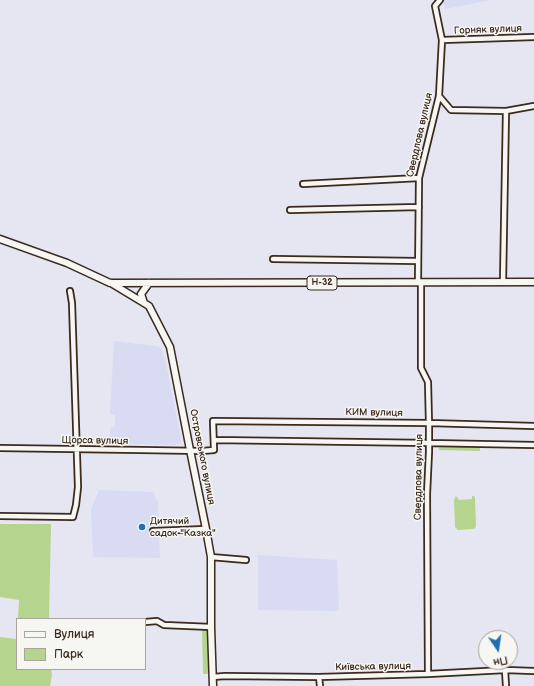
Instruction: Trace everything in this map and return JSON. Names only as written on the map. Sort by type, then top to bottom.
[{"type":"main road","name":"Н-32","points":[[0,239],[67,262],[110,283],[534,282]]},
{"type":"main road","name":"Островського вулиця","points":[[110,283],[149,306],[170,347],[211,556],[213,686]]},
{"type":"main road","points":[[144,303],[141,294],[149,283]]},
{"type":"street","name":"Свердлова вулиця","points":[[428,674],[427,494],[429,423],[428,382],[421,368],[420,282],[418,261],[419,178],[439,96],[442,40],[435,6],[440,0]]},
{"type":"street","name":"Горняк вулиця","points":[[442,40],[534,37]]},
{"type":"street","points":[[439,96],[451,110],[506,111],[534,106]]},
{"type":"street","points":[[503,282],[506,111]]},
{"type":"street","points":[[303,184],[419,178]]},
{"type":"street","points":[[290,210],[419,207]]},
{"type":"street","points":[[273,259],[418,261]]},
{"type":"street","points":[[0,516],[73,517],[78,487],[72,303],[70,290]]},
{"type":"street","name":"КИМ вулиця","points":[[214,440],[213,420],[534,426]]},
{"type":"street","points":[[214,440],[534,445]]},
{"type":"street","name":"Щорса вулиця","points":[[0,448],[214,450],[214,440]]},
{"type":"street","points":[[153,531],[206,529]]},
{"type":"street","points":[[211,556],[246,560]]},
{"type":"street","points":[[146,622],[157,621],[164,625],[211,627]]},
{"type":"street","points":[[505,670],[506,686]]},
{"type":"street","name":"Київська вулиця","points":[[213,677],[319,677],[505,670],[534,671]]},
{"type":"street","points":[[319,677],[320,686]]},
{"type":"shaded area","points":[[443,0],[491,0],[445,9]]},
{"type":"shaded area","points":[[114,341],[156,346],[161,348],[166,363],[182,443],[175,445],[113,444],[113,440],[110,440],[110,428],[115,427],[115,415],[110,414]]},
{"type":"shaded area","points":[[99,490],[153,492],[158,503],[160,558],[93,557],[91,509]]},
{"type":"shaded area","points":[[258,555],[337,560],[339,611],[258,610]]},
{"type":"green space","points":[[439,446],[480,447],[480,451],[439,450]]},
{"type":"green space","points":[[456,496],[459,500],[472,499],[472,496],[474,496],[475,528],[458,530],[455,527],[454,500]]},
{"type":"green space","points":[[0,524],[51,524],[49,618],[18,618],[19,600],[0,597]]},
{"type":"green space","points":[[204,629],[208,632],[208,674],[203,673],[202,630]]},
{"type":"green space","points":[[0,637],[16,639],[16,670],[51,670],[50,686],[0,686]]},
{"type":"place","name":"Дитячий садок \"Казка\"","points":[[142,527]]}]
